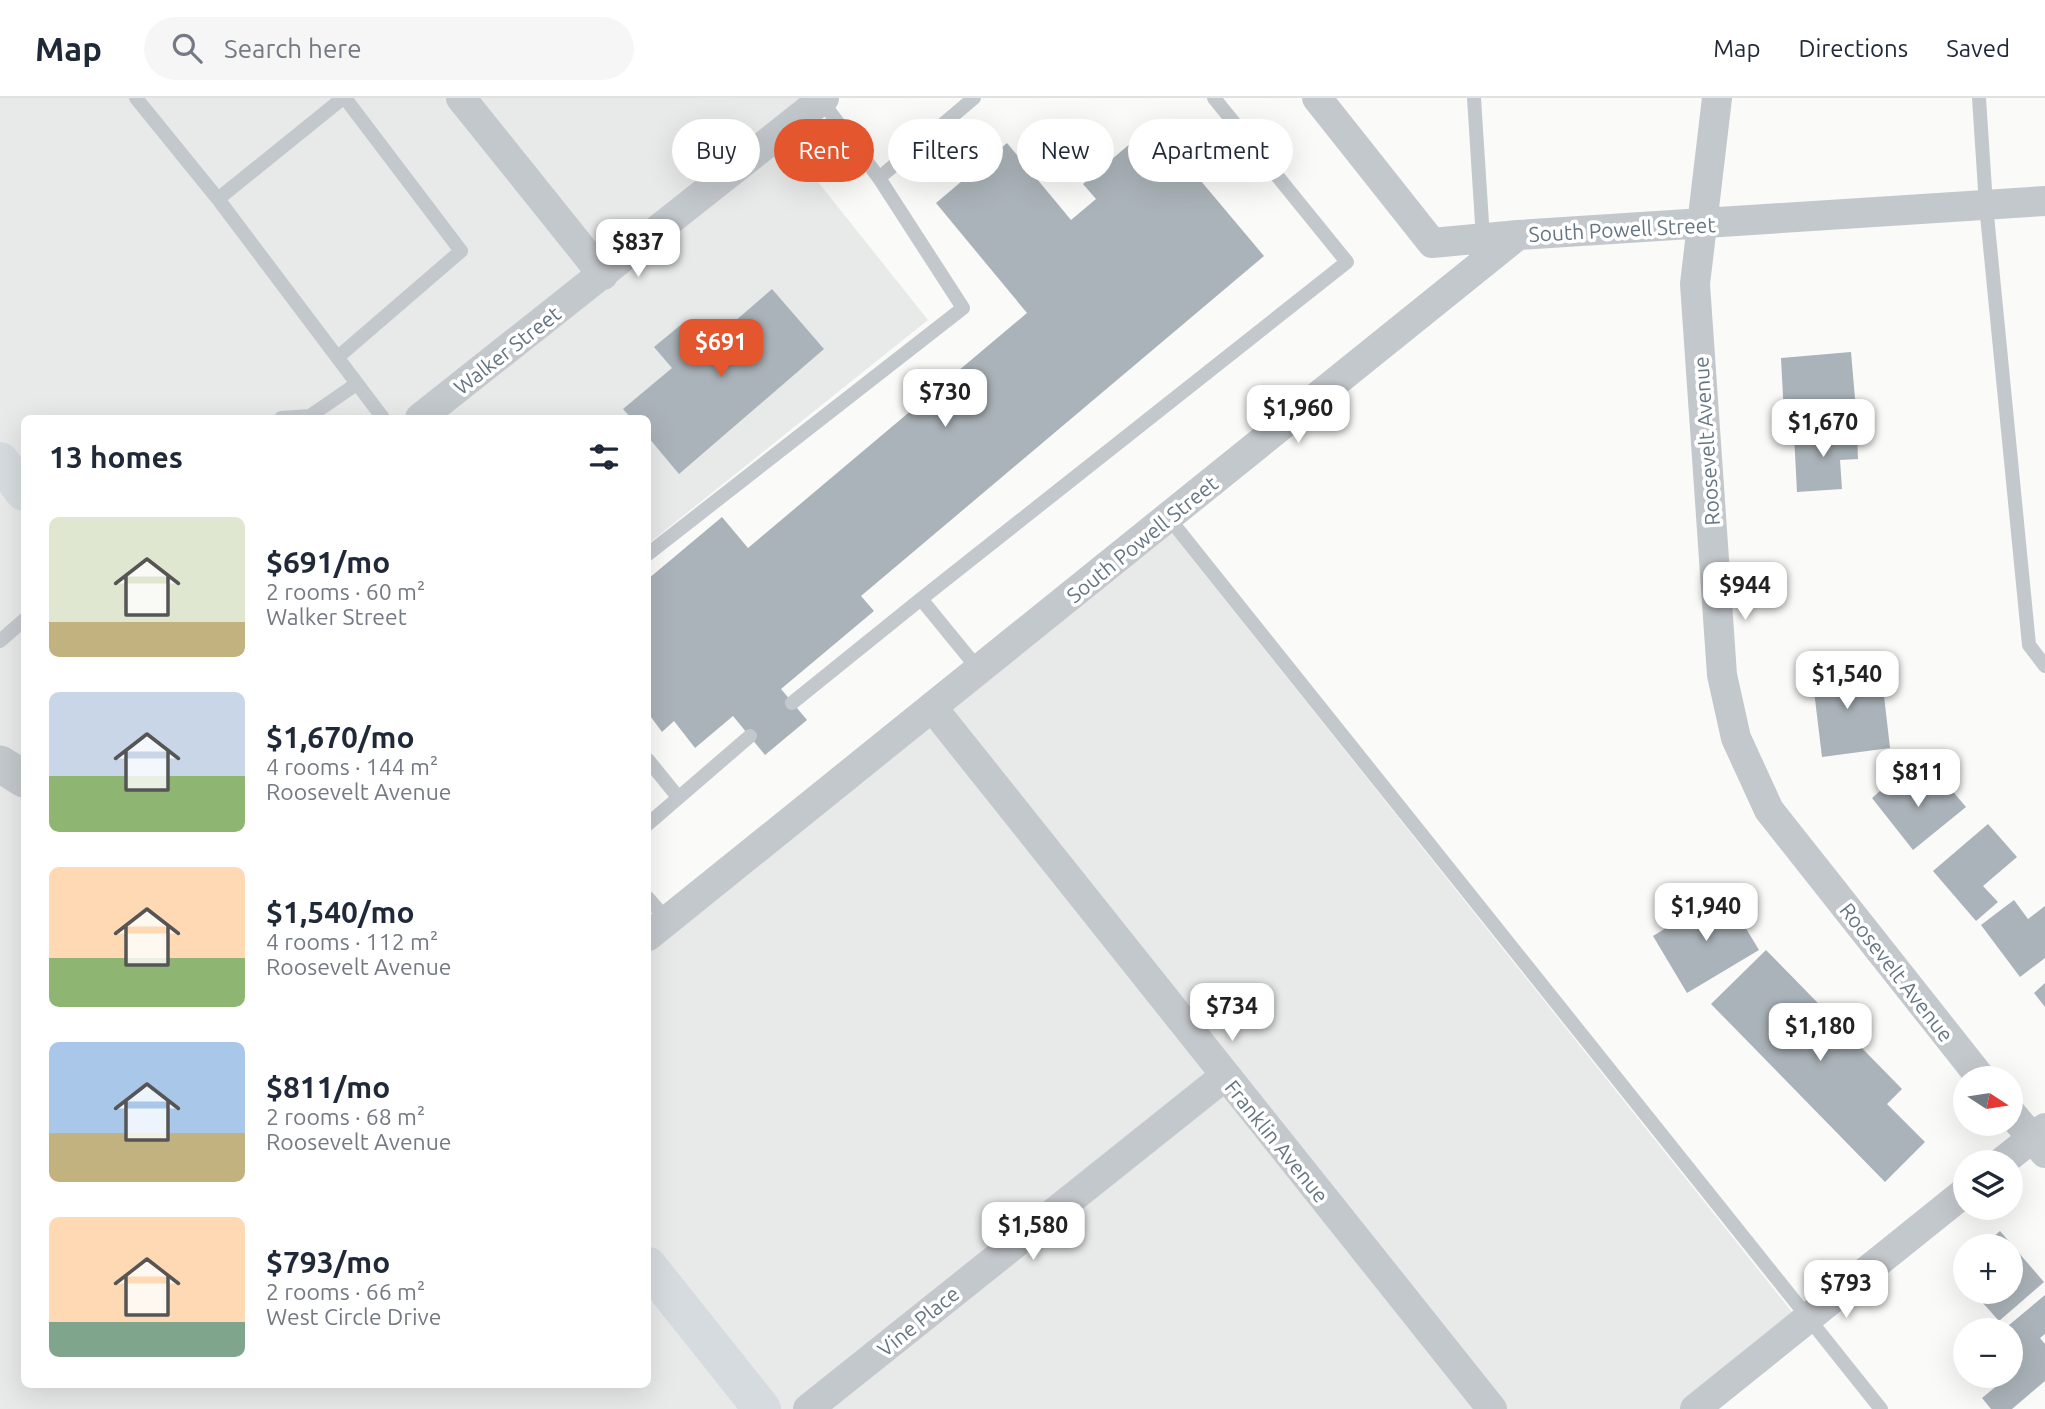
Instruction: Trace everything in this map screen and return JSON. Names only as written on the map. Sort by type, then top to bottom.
[{"type":"main road","points":[[0,461],[21,488]]},
{"type":"main road","points":[[651,1270],[762,1409]]},
{"type":"street","points":[[461,98],[603,275]]},
{"type":"street","points":[[1317,98],[1432,243],[1518,235]]},
{"type":"street","name":"Roosevelt Avenue","points":[[1717,98],[1696,298],[1722,675],[1736,738],[1769,810],[1972,1066]]},
{"type":"street","name":"Walker Street","points":[[423,415],[822,99]]},
{"type":"street","name":"South Powell Street","points":[[654,918],[979,670],[1518,235],[2045,201]]},
{"type":"street","name":"Franklin Avenue","points":[[932,707],[1492,1409]]},
{"type":"street","points":[[0,764],[21,777]]},
{"type":"street","name":"Vine Place","points":[[808,1409],[1225,1076]]},
{"type":"street","points":[[2023,1124],[2041,1140],[2023,1150]]},
{"type":"street","points":[[1695,1409],[1953,1202]]},
{"type":"lane","points":[[136,98],[218,199],[338,356],[355,385],[380,415]]},
{"type":"lane","points":[[218,199],[344,98],[461,250],[338,356]]},
{"type":"lane","points":[[879,178],[974,98]]},
{"type":"lane","points":[[792,703],[1347,262],[1214,98]]},
{"type":"lane","points":[[1475,98],[1483,239]]},
{"type":"lane","points":[[1979,98],[1986,205],[2029,645],[2045,666]]},
{"type":"lane","points":[[651,552],[963,308],[879,178],[822,99]]},
{"type":"lane","points":[[311,415],[355,385]]},
{"type":"lane","points":[[1168,517],[1881,1409]]},
{"type":"lane","points":[[921,599],[979,670]]},
{"type":"lane","points":[[0,641],[21,623]]},
{"type":"lane","points":[[651,821],[750,736]]},
{"type":"lane","points":[[651,764],[678,797]]},
{"type":"shaded area","points":[[0,98],[808,98],[798,119],[774,119],[774,182],[818,182],[928,320],[651,542],[651,415],[21,415],[21,1388],[651,1388],[651,941],[1167,527],[1800,1322],[1692,1409],[0,1409]]},
{"type":"building","points":[[1007,143],[1017,155],[1017,182],[1039,182],[1071,220],[1096,199],[1083,184],[1114,182],[1114,157],[1128,145],[1128,182],[1202,182],[1264,256],[861,596],[874,611],[781,689],[807,720],[765,755],[733,716],[695,748],[674,721],[662,732],[651,717],[651,576],[722,517],[748,548],[1027,313],[936,203],[961,182],[1003,182],[1003,146]]},
{"type":"building","points":[[772,289],[824,349],[679,474],[651,441],[651,415],[628,415],[623,409],[672,368],[654,347],[683,323],[704,348]]},
{"type":"building","points":[[1851,352],[1856,410],[1784,416],[1781,358]]},
{"type":"building","points":[[1857,431],[1858,459],[1840,460],[1842,489],[1797,492],[1794,435]]},
{"type":"building","points":[[1845,654],[1849,691],[1883,687],[1890,748],[1822,757],[1810,658]]},
{"type":"building","points":[[1898,775],[1915,795],[1939,775],[1966,807],[1913,850],[1872,798]]},
{"type":"building","points":[[1988,824],[2017,857],[1983,886],[1998,902],[1976,921],[1933,871]]},
{"type":"building","points":[[1724,892],[1759,950],[1687,993],[1653,936]]},
{"type":"building","points":[[2014,900],[2028,919],[2045,906],[2045,958],[2020,977],[1981,925]]},
{"type":"building","points":[[1766,950],[1902,1089],[1887,1104],[1925,1142],[1885,1182],[1711,1004]]},
{"type":"building","points":[[2045,983],[2045,1007],[2034,993]]},
{"type":"building","points":[[2023,1258],[2044,1282],[2023,1300]]},
{"type":"building","points":[[2045,1295],[2045,1334],[2040,1338],[2045,1344],[2045,1381],[2012,1409],[1991,1409],[1982,1398],[1994,1388],[2023,1388],[2023,1318],[2017,1318]]},
{"type":"building","points":[[1984,1304],[2019,1304],[2002,1318],[1996,1318]]}]
